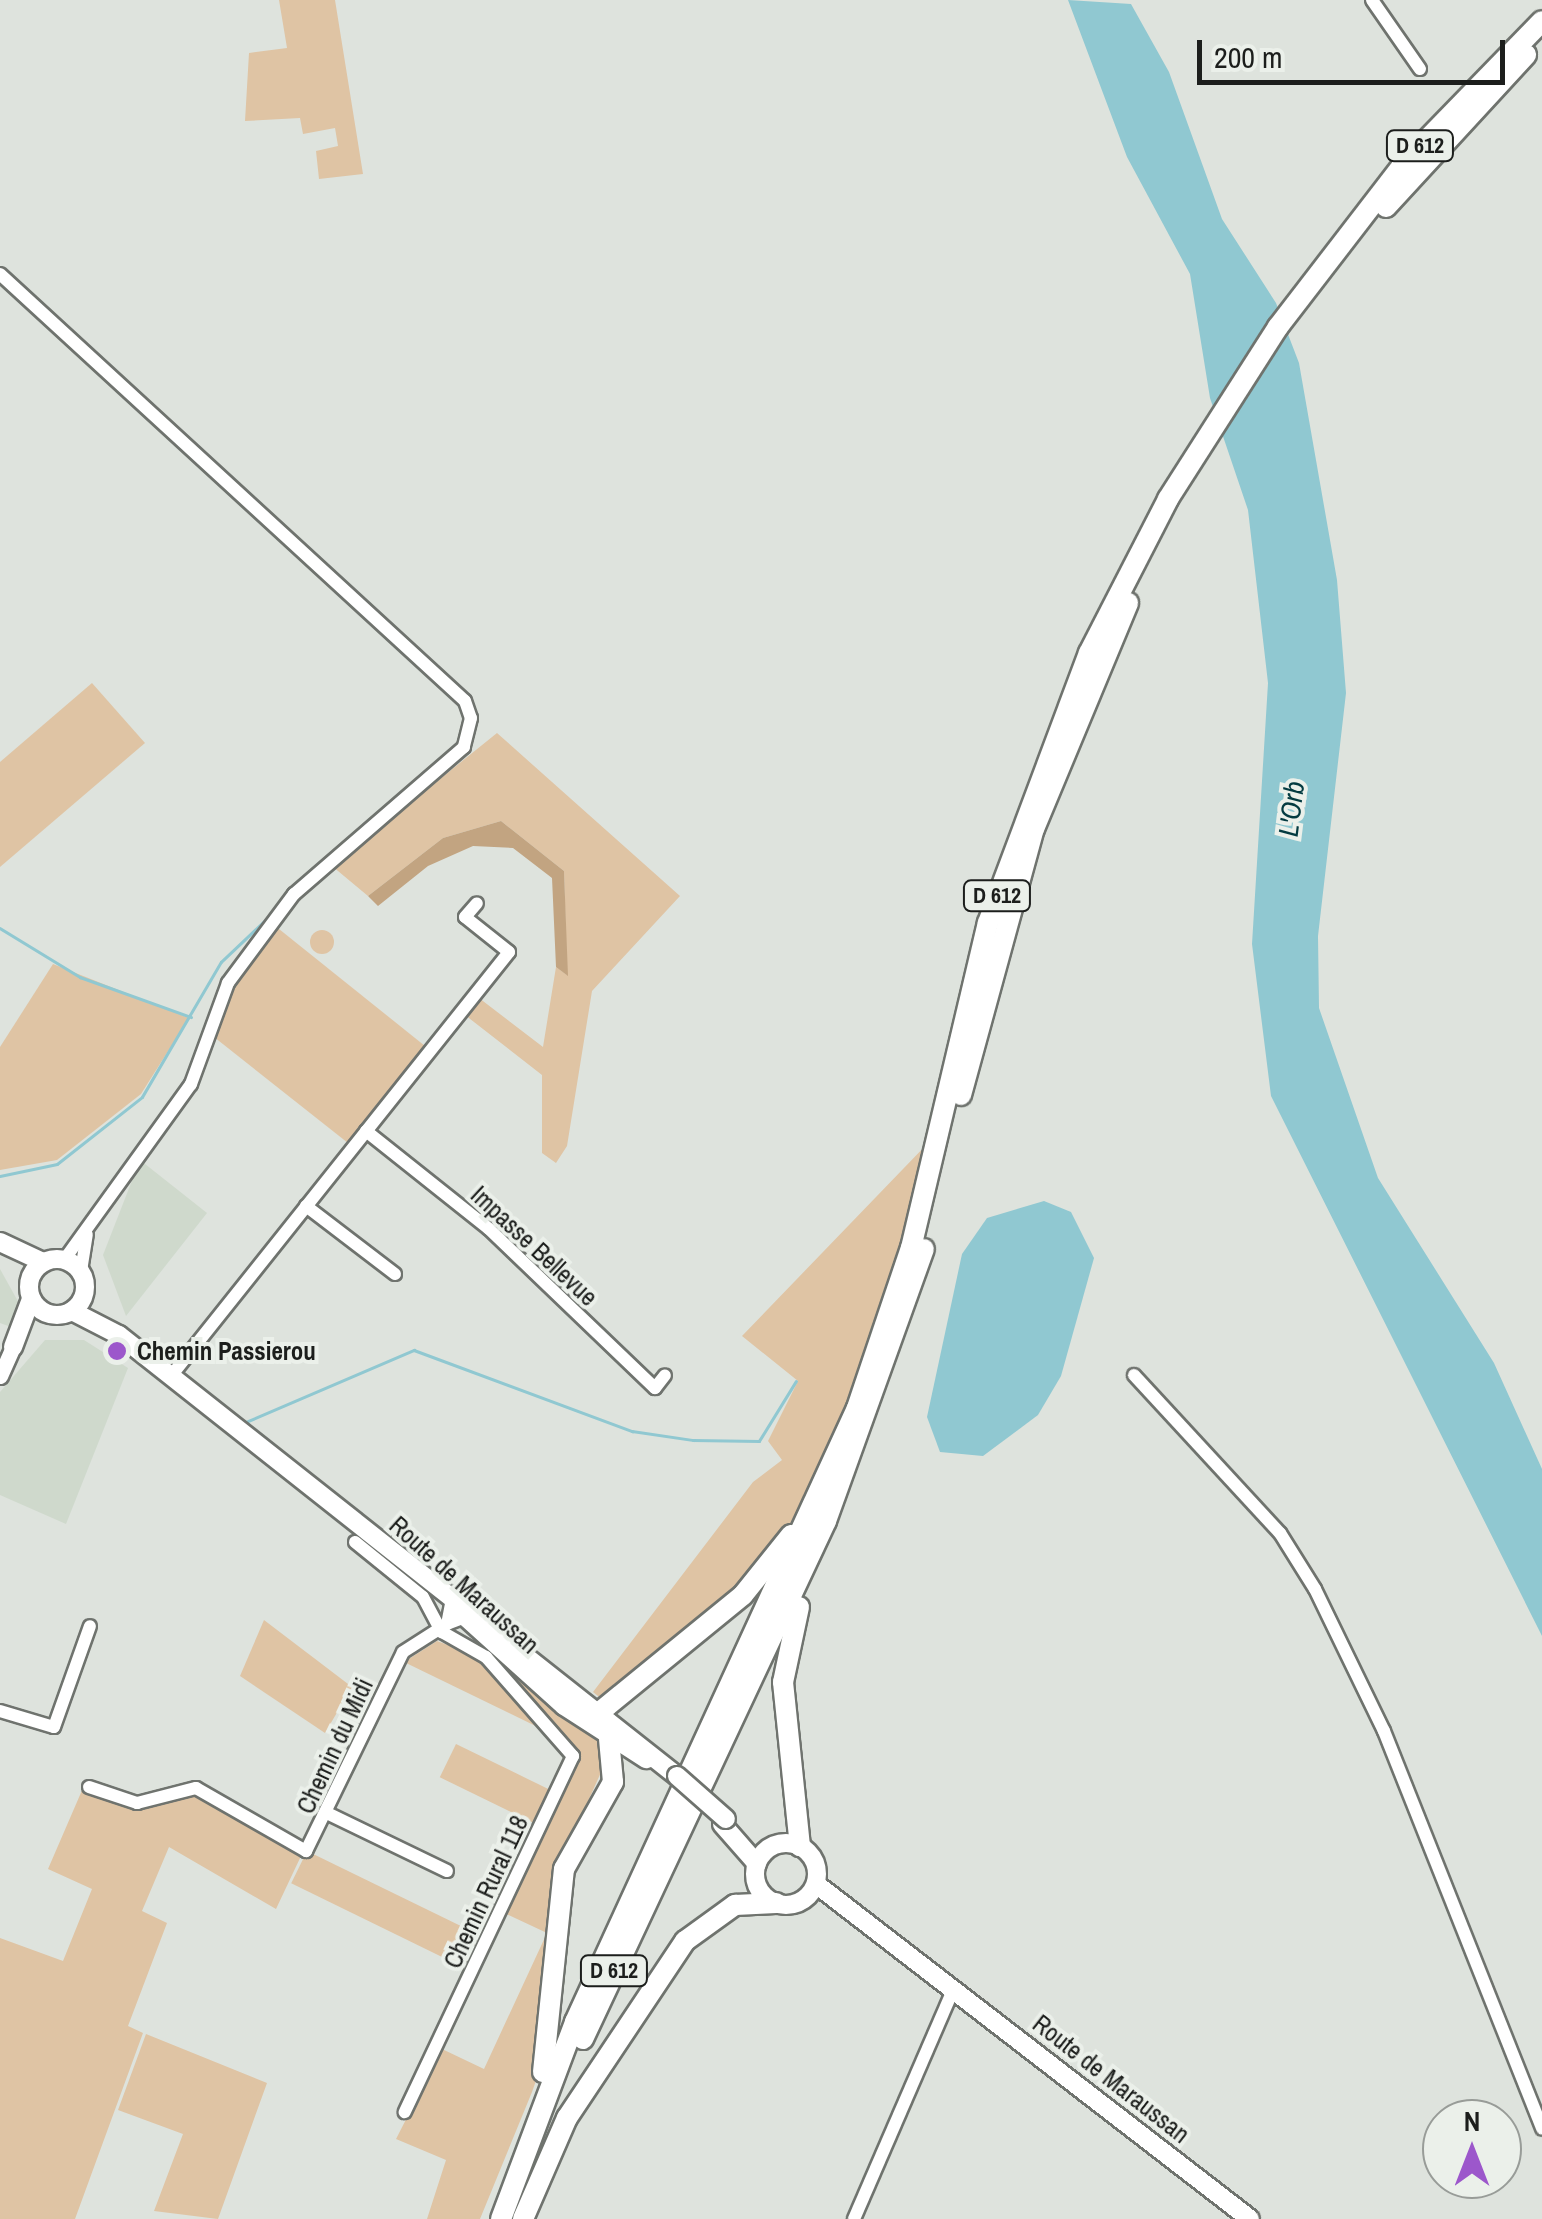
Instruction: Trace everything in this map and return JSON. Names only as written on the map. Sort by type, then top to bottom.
[{"type":"highway","name":"D 612","points":[[516,2219],[587,2028],[852,1441],[911,1248],[1020,826],[1089,652],[1191,473],[1316,286],[1406,161],[1542,21]]},
{"type":"highway","name":"D 612","points":[[1316,286],[1440,144],[1542,40]]},
{"type":"highway","name":"D 612","points":[[501,2219],[528,2136],[852,1441]]},
{"type":"highway","points":[[601,1712],[773,1562],[852,1441]]},
{"type":"highway","points":[[800,1846],[787,1788],[783,1664],[852,1441]]},
{"type":"highway","points":[[528,2136],[555,2014],[564,1870],[613,1782],[609,1740]]},
{"type":"highway","points":[[523,2219],[567,2118],[685,1941],[735,1905],[776,1904]]},
{"type":"main road","points":[[0,1243],[43,1262],[64,1260],[80,1271],[85,1294],[119,1335],[358,1522]]},
{"type":"main road","points":[[0,1243],[48,1314]]},
{"type":"main road","points":[[14,1347],[30,1290],[43,1262]]},
{"type":"main road","points":[[72,1312],[85,1294]]},
{"type":"main road","points":[[14,1347],[48,1314],[72,1312],[119,1335]]},
{"type":"main road","name":"Route de Maraussan","points":[[358,1522],[451,1604],[452,1624],[609,1740],[676,1778]]},
{"type":"main road","name":"Route de Maraussan","points":[[358,1522],[601,1712],[724,1822],[757,1864]]},
{"type":"main road","name":"Route de Maraussan","points":[[724,1822],[771,1847]]},
{"type":"main road","points":[[799,1903],[816,1884],[816,1866],[800,1846],[771,1847],[757,1864],[760,1892],[776,1904],[845,1908]]},
{"type":"main road","name":"Route de Maraussan","points":[[816,1884],[1250,2219]]},
{"type":"street","points":[[1372,0],[1420,69]]},
{"type":"street","points":[[0,274],[465,701],[470,718],[464,747],[294,894],[228,983],[191,1084],[127,1170],[88,1232],[64,1260]]},
{"type":"street","points":[[170,1376],[509,952],[464,917],[476,903]]},
{"type":"street","name":"Impasse Bellevue","points":[[366,1132],[488,1229],[655,1388],[665,1375]]},
{"type":"street","points":[[306,1206],[395,1274]]},
{"type":"street","points":[[80,1271],[88,1232]]},
{"type":"street","points":[[0,1376],[14,1347]]},
{"type":"street","points":[[1134,1376],[1280,1534],[1322,1604],[1384,1731],[1542,2129]]},
{"type":"street","points":[[355,1542],[452,1624]]},
{"type":"street","name":"Chemin Rural 118","points":[[405,2112],[440,2047],[573,1756],[452,1624]]},
{"type":"street","name":"Chemin du Midi","points":[[88,1786],[136,1802],[196,1788],[306,1851],[329,1814],[403,1652],[452,1624]]},
{"type":"street","points":[[0,1711],[54,1727],[90,1626]]},
{"type":"street","points":[[329,1814],[447,1871]]},
{"type":"street","points":[[854,2219],[954,1988]]},
{"type":"shaded area","points":[[279,0],[335,0],[363,174],[319,179],[316,151],[338,146],[335,128],[303,134],[300,118],[245,121],[249,53],[287,48]]},
{"type":"shaded area","points":[[92,683],[145,743],[0,867],[0,762]]},
{"type":"shaded area","points":[[497,733],[680,896],[592,991],[567,1146],[556,1163],[542,1153],[542,1075],[465,1015],[479,998],[543,1047],[556,967],[567,975],[564,871],[501,821],[443,838],[368,896],[332,866]]},
{"type":"shaded area","points":[[501,821],[564,871],[568,976],[556,967],[552,878],[513,848],[473,846],[428,866],[378,906],[368,896],[443,838]]},
{"type":"shaded area","points":[[274,925],[425,1046],[348,1143],[214,1037],[231,984]]},
{"type":"shaded area","points":[[322,930],[334,942],[322,954],[310,942]]},
{"type":"shaded area","points":[[53,964],[189,1018],[141,1094],[57,1160],[0,1170],[0,1047]]},
{"type":"shaded area","points":[[930,1141],[874,1339],[796,1519],[775,1554],[608,1704],[593,1692],[753,1482],[782,1460],[768,1441],[798,1381],[742,1336]]},
{"type":"shaded area","points":[[140,1160],[207,1213],[126,1316],[103,1255]]},
{"type":"shaded area","points":[[0,1269],[20,1305],[11,1327],[0,1323]]},
{"type":"shaded area","points":[[45,1340],[84,1340],[128,1368],[66,1524],[0,1495],[0,1392]]},
{"type":"shaded area","points":[[264,1620],[352,1687],[325,1733],[240,1676]]},
{"type":"shaded area","points":[[437,1641],[480,1657],[554,1735],[404,1662]]},
{"type":"shaded area","points":[[485,1648],[597,1736],[606,1761],[557,1871],[543,2061],[532,2092],[480,2219],[427,2219],[446,2160],[396,2139],[442,2049],[484,2069],[547,1933],[504,1913],[575,1754]]},
{"type":"shaded area","points":[[456,1744],[550,1790],[534,1823],[440,1777]]},
{"type":"shaded area","points":[[83,1788],[146,1809],[193,1789],[301,1856],[276,1909],[169,1847],[142,1911],[167,1923],[128,2026],[143,2033],[75,2219],[0,2219],[0,1938],[63,1961],[92,1889],[48,1869]]},
{"type":"shaded area","points":[[307,1851],[485,1938],[469,1970],[291,1883]]},
{"type":"shaded area","points":[[146,2034],[267,2083],[218,2219],[154,2211],[183,2134],[118,2110]]},
{"type":"water","name":"L'Orb","points":[[1068,0],[1131,4],[1169,72],[1222,219],[1276,303],[1299,363],[1337,580],[1346,693],[1318,936],[1319,1008],[1378,1178],[1494,1363],[1542,1469],[1542,1636],[1271,1096],[1252,944],[1268,683],[1248,510],[1210,398],[1190,274],[1127,157]]},
{"type":"water","points":[[1044,1201],[1071,1212],[1094,1258],[1061,1376],[1038,1415],[983,1456],[940,1452],[927,1417],[962,1254],[987,1218]]},
{"type":"waterway","points":[[0,1176],[57,1164],[142,1097],[221,962],[379,812]]},
{"type":"waterway","points":[[0,928],[80,977],[191,1017]]},
{"type":"waterway","points":[[246,1422],[414,1350],[632,1431],[693,1440],[759,1441],[796,1381]]},
{"type":"place","name":"Chemin Passierou","points":[[117,1351]]}]
